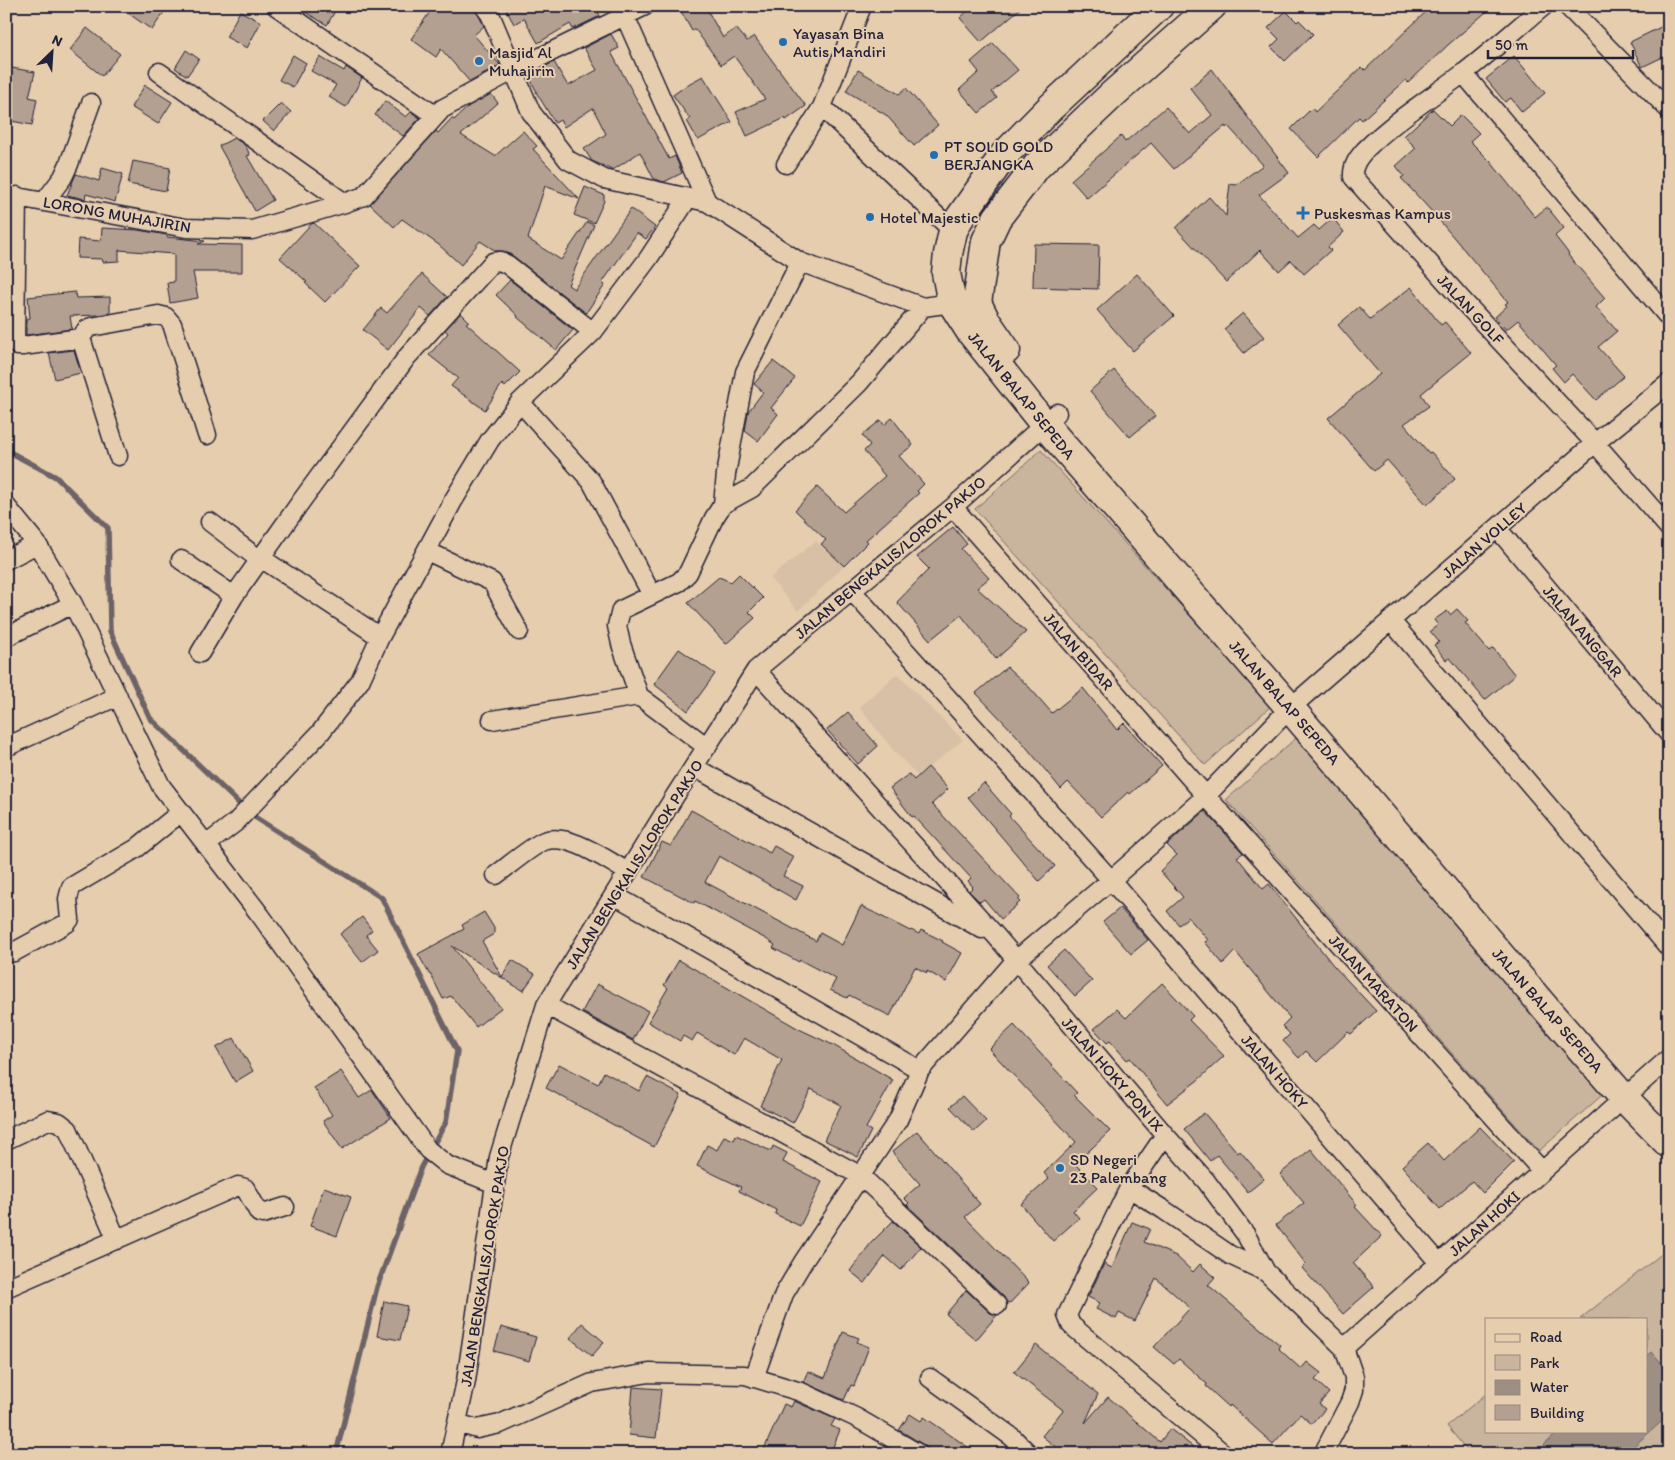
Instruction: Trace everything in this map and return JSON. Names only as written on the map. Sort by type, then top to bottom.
[{"type":"main road","name":"JALAN BALAP SEPEDA","points":[[1159,6],[1050,108],[1004,155],[959,219],[953,231],[946,273],[964,303],[986,321],[1051,418],[1295,703],[1460,889],[1630,1093]]},
{"type":"main road","points":[[964,303],[981,267],[986,242],[998,218],[1037,166],[1113,94],[1212,6]]},
{"type":"main road","points":[[1630,1093],[1669,1120]]},
{"type":"main road","points":[[1630,1093],[1669,1144]]},
{"type":"street","points":[[276,6],[436,116]]},
{"type":"street","points":[[484,6],[490,14],[531,112],[568,160],[604,179],[707,202],[800,262],[923,307],[964,303]]},
{"type":"street","name":"LORONG MUHAJIRIN","points":[[12,195],[186,228],[252,230],[345,203],[364,196],[442,109],[623,12],[646,6]]},
{"type":"street","points":[[786,164],[822,108],[862,6]]},
{"type":"street","points":[[1544,6],[1463,73],[1669,318]]},
{"type":"street","points":[[1567,6],[1669,110]]},
{"type":"street","points":[[623,12],[707,202]]},
{"type":"street","points":[[159,72],[345,203]]},
{"type":"street","name":"JALAN GOLF","points":[[1463,73],[1384,133],[1364,152],[1355,164],[1352,172],[1353,177],[1595,443],[1669,528]]},
{"type":"street","points":[[45,201],[63,178],[90,103]]},
{"type":"street","points":[[822,108],[953,231]]},
{"type":"street","points":[[12,195],[16,344],[23,346],[80,338],[86,330],[92,327],[158,315],[166,317],[172,324],[207,435]]},
{"type":"street","points":[[206,845],[236,822],[320,733],[360,681],[380,637],[453,501],[490,440],[520,402],[593,332],[648,259],[688,198]]},
{"type":"street","points":[[200,653],[234,596],[407,357],[493,262],[500,261],[508,265],[593,332]]},
{"type":"street","points":[[706,747],[639,696],[621,644],[617,626],[622,610],[679,582],[688,573],[714,518],[723,504],[726,474],[745,372],[800,262]]},
{"type":"street","points":[[723,504],[752,488],[859,383],[923,307]]},
{"type":"street","points":[[80,338],[118,456]]},
{"type":"street","name":"JALAN VOLLEY","points":[[754,1378],[784,1294],[803,1262],[898,1120],[920,1070],[1016,961],[1206,796],[1295,703],[1595,443],[1669,383]]},
{"type":"street","points":[[520,402],[591,481],[652,595]]},
{"type":"street","name":"JALAN BENGKALIS/LOROK PAKJO","points":[[450,1454],[466,1381],[499,1157],[546,1005],[756,670],[953,507],[1051,418]]},
{"type":"street","points":[[6,506],[37,544],[73,604],[161,786],[260,916],[428,1150],[448,1165],[495,1184]]},
{"type":"street","name":"JALAN BIDAR","points":[[953,507],[1206,796]]},
{"type":"street","points":[[210,522],[261,559],[380,637]]},
{"type":"street","name":"JALAN ANGGAR","points":[[1497,528],[1669,734]]},
{"type":"street","points":[[6,560],[37,544]]},
{"type":"street","points":[[427,551],[492,582],[519,631]]},
{"type":"street","points":[[181,560],[234,596]]},
{"type":"street","name":"JALAN HOKY","points":[[852,591],[1111,880],[1439,1263]]},
{"type":"street","points":[[6,637],[73,604]]},
{"type":"street","points":[[1391,621],[1669,948]]},
{"type":"street","name":"JALAN HOKY PON IX","points":[[756,670],[996,936],[1206,1181],[1246,1235],[1266,1272],[1344,1348]]},
{"type":"street","points":[[6,747],[118,696]]},
{"type":"street","points":[[492,720],[639,696]]},
{"type":"street","points":[[694,767],[996,936]]},
{"type":"street","name":"JALAN MARATON","points":[[1206,796],[1542,1171]]},
{"type":"street","points":[[6,953],[14,952],[67,923],[70,919],[68,900],[71,887],[137,848],[181,812]]},
{"type":"street","points":[[496,875],[542,842],[555,839],[571,842],[628,872]]},
{"type":"street","points":[[614,895],[920,1070]]},
{"type":"street","points":[[546,1005],[861,1176],[997,1304]]},
{"type":"street","name":"JALAN HOKI","points":[[1344,1348],[1669,1058]]},
{"type":"street","points":[[6,1140],[48,1120],[59,1122],[68,1129],[116,1240]]},
{"type":"street","points":[[1165,1135],[1129,1188],[1071,1305],[1067,1315],[1068,1321],[1224,1454]]},
{"type":"street","points":[[6,1288],[238,1186],[245,1188],[259,1213],[263,1214],[284,1207]]},
{"type":"street","points":[[1129,1188],[1230,1255],[1266,1272]]},
{"type":"street","points":[[1324,1454],[1354,1390],[1354,1377],[1344,1348]]},
{"type":"street","points":[[456,1423],[477,1429],[500,1424],[592,1383],[649,1373],[745,1375],[801,1392],[857,1418],[919,1454]]},
{"type":"street","points":[[930,1378],[1012,1437],[1028,1454]]},
{"type":"shaded area","points":[[816,541],[844,566],[798,611],[770,578]]},
{"type":"shaded area","points":[[897,674],[963,740],[918,776],[893,750],[859,707]]},
{"type":"green space","points":[[1041,450],[1271,706],[1205,765],[975,509]]},
{"type":"green space","points":[[1296,738],[1609,1089],[1539,1151],[1226,800]]},
{"type":"green space","points":[[1669,1248],[1669,1454],[1470,1454],[1447,1426],[1485,1395],[1485,1432],[1648,1432],[1648,1318],[1581,1318]]},
{"type":"water","points":[[1652,1352],[1669,1372],[1669,1415],[1625,1454],[1552,1454],[1544,1445],[1559,1432],[1648,1432],[1648,1355]]},
{"type":"building","points":[[118,6],[168,6],[152,30]]},
{"type":"building","points":[[295,6],[338,6],[327,25]]},
{"type":"building","points":[[434,6],[474,6],[484,26],[474,35],[500,65],[470,82],[441,49],[436,57],[411,39]]},
{"type":"building","points":[[504,6],[595,6],[600,16],[573,29],[570,24],[538,43],[524,18],[514,24]]},
{"type":"building","points":[[678,6],[705,6],[723,38],[736,28],[747,41],[754,36],[806,106],[786,120],[785,118],[747,136],[736,112],[765,99],[734,56],[721,65],[695,29],[692,31]]},
{"type":"building","points":[[973,6],[1023,6],[981,42],[960,18]]},
{"type":"building","points":[[1432,6],[1493,6],[1408,83],[1406,80],[1362,120],[1359,117],[1318,157],[1291,129],[1312,108],[1315,112],[1362,67],[1365,70]]},
{"type":"building","points":[[240,11],[261,22],[247,48],[226,37]]},
{"type":"building","points":[[1286,11],[1297,22],[1299,20],[1313,34],[1285,61],[1271,47],[1279,39],[1268,28]]},
{"type":"building","points":[[1663,26],[1669,37],[1669,54],[1642,67],[1630,42]]},
{"type":"building","points":[[87,28],[120,54],[102,76],[70,50]]},
{"type":"building","points":[[611,34],[619,48],[611,52],[669,159],[675,156],[682,173],[664,182],[654,179],[640,152],[613,170],[592,161],[584,149],[606,134],[593,108],[564,127],[560,120],[555,123],[528,75],[554,62],[568,86],[597,70],[584,48]]},
{"type":"building","points":[[993,43],[1018,70],[992,92],[997,98],[979,113],[959,90],[979,72],[971,62]]},
{"type":"building","points":[[186,50],[199,59],[187,76],[175,68]]},
{"type":"building","points":[[293,55],[306,63],[293,87],[279,80]]},
{"type":"building","points":[[1514,56],[1545,93],[1522,112],[1511,98],[1505,102],[1486,79]]},
{"type":"building","points":[[320,57],[344,71],[346,67],[362,78],[346,107],[329,97],[336,85],[311,71]]},
{"type":"building","points":[[6,67],[35,72],[29,97],[37,99],[32,125],[6,120]]},
{"type":"building","points":[[1212,69],[1289,173],[1259,195],[1298,238],[1314,225],[1319,230],[1333,218],[1344,232],[1328,247],[1331,250],[1304,274],[1291,260],[1279,271],[1260,250],[1226,282],[1176,228],[1209,197],[1226,216],[1230,184],[1236,185],[1263,165],[1228,126],[1226,128],[1225,126],[1174,169],[1151,143],[1087,198],[1071,180],[1121,136],[1125,142],[1166,107],[1190,134],[1212,115],[1190,88]]},
{"type":"building","points":[[858,70],[899,94],[906,88],[938,125],[914,146],[886,115],[846,91]]},
{"type":"building","points":[[703,76],[732,122],[698,140],[687,121],[690,119],[673,95]]},
{"type":"building","points":[[145,85],[172,102],[158,124],[131,107]]},
{"type":"building","points":[[491,94],[498,103],[461,135],[495,156],[523,131],[537,146],[533,149],[579,199],[545,186],[528,239],[561,260],[587,222],[594,225],[568,285],[574,289],[631,209],[655,227],[646,239],[637,233],[602,283],[605,285],[586,313],[504,251],[496,251],[480,241],[461,265],[439,245],[402,219],[394,227],[370,204],[436,131],[438,133],[452,118],[454,120],[469,106]]},
{"type":"building","points":[[385,101],[406,117],[411,112],[420,118],[403,136],[375,115]]},
{"type":"building","points":[[281,103],[291,112],[274,131],[263,121]]},
{"type":"building","points":[[1433,109],[1450,126],[1461,115],[1479,133],[1470,141],[1490,161],[1535,217],[1547,207],[1564,228],[1555,236],[1568,255],[1605,298],[1596,307],[1617,331],[1598,347],[1624,376],[1596,400],[1572,374],[1564,382],[1552,368],[1556,365],[1518,320],[1506,330],[1495,317],[1507,306],[1505,304],[1508,302],[1401,178],[1404,176],[1396,166],[1416,148],[1404,136]]},
{"type":"building","points":[[234,138],[245,145],[250,155],[247,156],[273,200],[255,211],[219,146]]},
{"type":"building","points":[[133,161],[170,168],[166,191],[128,184]]},
{"type":"building","points":[[102,168],[123,174],[115,202],[86,194],[85,199],[67,195],[76,174],[99,181]]},
{"type":"building","points":[[585,187],[604,195],[604,201],[594,223],[574,215]]},
{"type":"building","points":[[314,223],[360,266],[325,302],[305,283],[307,282],[280,258]]},
{"type":"building","points":[[102,228],[138,230],[167,235],[167,237],[205,241],[198,244],[242,245],[242,272],[193,272],[198,298],[170,303],[167,283],[174,282],[174,254],[119,250],[119,261],[103,262],[102,259],[77,258],[78,239],[101,241]]},
{"type":"building","points":[[1034,244],[1099,245],[1098,289],[1033,287]]},
{"type":"building","points":[[422,274],[447,297],[430,316],[421,308],[388,350],[363,330],[381,308],[387,313]]},
{"type":"building","points":[[1137,274],[1174,316],[1133,351],[1097,310]]},
{"type":"building","points":[[510,280],[573,330],[556,350],[517,317],[496,295]]},
{"type":"building","points":[[1411,287],[1441,325],[1445,322],[1471,353],[1421,394],[1429,406],[1404,424],[1455,479],[1427,505],[1387,460],[1374,471],[1328,418],[1380,374],[1338,325],[1359,307],[1370,319]]},
{"type":"building","points":[[75,292],[76,298],[110,297],[110,313],[70,316],[72,329],[26,335],[26,319],[30,318],[28,297]]},
{"type":"building","points":[[461,313],[469,321],[466,323],[520,372],[505,387],[502,384],[485,410],[451,386],[458,378],[429,355],[448,333],[445,330]]},
{"type":"building","points":[[1243,313],[1264,337],[1244,353],[1224,329]]},
{"type":"building","points":[[74,350],[81,373],[55,379],[49,353]]},
{"type":"building","points":[[773,361],[795,378],[771,408],[778,414],[758,441],[745,431],[748,412],[763,392],[754,384]]},
{"type":"building","points":[[1114,370],[1155,416],[1130,437],[1090,391]]},
{"type":"building","points":[[892,418],[913,445],[899,456],[924,484],[917,491],[919,493],[866,540],[868,542],[844,566],[821,544],[826,540],[795,510],[817,487],[844,512],[885,476],[864,451],[870,445],[862,435],[881,420],[884,425]]},
{"type":"building","points":[[953,527],[967,544],[961,549],[989,578],[977,588],[1026,632],[996,659],[961,615],[930,640],[897,602],[929,569],[917,557]]},
{"type":"building","points":[[739,574],[763,598],[749,612],[755,618],[726,644],[688,603],[719,577],[731,582]]},
{"type":"building","points":[[1457,609],[1468,621],[1465,623],[1489,651],[1493,648],[1515,675],[1485,700],[1450,658],[1446,660],[1434,645],[1439,642],[1430,631],[1438,625],[1434,620],[1447,611],[1450,615]]},
{"type":"building","points":[[679,649],[715,674],[688,711],[654,684]]},
{"type":"building","points":[[1007,667],[1029,687],[1052,713],[1083,688],[1117,730],[1124,723],[1162,766],[1130,794],[1128,792],[1101,817],[1068,782],[1061,789],[1017,736],[976,693]]},
{"type":"building","points":[[848,712],[878,746],[858,764],[827,730]]},
{"type":"building","points":[[928,767],[948,789],[932,804],[1020,898],[1018,900],[1020,902],[1001,919],[984,899],[980,902],[969,891],[973,887],[968,881],[971,878],[914,816],[912,817],[890,788],[909,774],[914,780]]},
{"type":"building","points":[[984,783],[1011,814],[1009,816],[1055,866],[1039,881],[968,797]]},
{"type":"building","points":[[691,810],[770,853],[774,846],[794,857],[783,876],[803,886],[796,900],[719,856],[705,882],[816,941],[820,933],[842,945],[861,906],[910,931],[919,934],[921,930],[962,953],[946,982],[927,971],[927,973],[915,967],[890,1016],[849,995],[847,998],[830,990],[836,979],[773,948],[775,945],[766,939],[695,901],[694,903],[644,877],[662,842],[671,846]]},
{"type":"building","points":[[1205,811],[1243,853],[1237,857],[1263,889],[1269,884],[1333,965],[1376,1011],[1351,1034],[1348,1032],[1317,1062],[1306,1051],[1299,1058],[1283,1041],[1290,1034],[1282,1026],[1290,1018],[1235,951],[1223,964],[1205,942],[1208,940],[1188,917],[1179,925],[1167,911],[1183,897],[1160,871],[1177,855],[1167,845]]},
{"type":"building","points":[[1120,908],[1148,940],[1131,954],[1103,922]]},
{"type":"building","points":[[484,912],[494,928],[494,934],[482,941],[502,977],[512,960],[535,974],[523,991],[452,946],[501,1008],[476,1027],[451,996],[443,999],[418,954],[464,929],[462,925]]},
{"type":"building","points":[[362,917],[372,930],[366,935],[378,950],[362,962],[340,934]]},
{"type":"building","points":[[1064,950],[1092,981],[1075,996],[1047,965]]},
{"type":"building","points":[[679,960],[893,1080],[866,1128],[871,1131],[858,1157],[824,1140],[841,1105],[811,1089],[793,1123],[760,1106],[782,1060],[744,1038],[734,1055],[697,1033],[692,1041],[683,1036],[680,1041],[648,1022],[668,988],[664,985]]},
{"type":"building","points":[[1162,983],[1193,1016],[1189,1020],[1224,1056],[1198,1080],[1167,1104],[1130,1058],[1127,1060],[1110,1041],[1107,1043],[1094,1029],[1117,1009],[1126,1018]]},
{"type":"building","points":[[597,984],[648,1011],[633,1040],[582,1012]]},
{"type":"building","points":[[1014,1025],[1077,1093],[1074,1095],[1110,1131],[1075,1164],[1098,1187],[1073,1211],[1079,1218],[1053,1241],[1021,1204],[1049,1179],[1044,1173],[1076,1142],[989,1049]]},
{"type":"building","points":[[234,1038],[253,1071],[235,1082],[216,1048]]},
{"type":"building","points":[[559,1064],[598,1084],[604,1072],[639,1091],[647,1077],[681,1095],[654,1147],[546,1088]]},
{"type":"building","points":[[341,1071],[359,1098],[372,1090],[391,1118],[342,1149],[323,1121],[332,1115],[314,1088]]},
{"type":"building","points":[[962,1096],[986,1121],[974,1132],[950,1107]]},
{"type":"building","points":[[1204,1113],[1238,1153],[1240,1151],[1264,1179],[1248,1192],[1217,1155],[1210,1161],[1184,1129]]},
{"type":"building","points":[[1480,1127],[1514,1162],[1483,1193],[1472,1181],[1440,1209],[1402,1166],[1428,1143],[1444,1161]]},
{"type":"building","points":[[917,1131],[980,1204],[965,1217],[1029,1283],[1010,1303],[1007,1303],[1004,1297],[907,1205],[909,1203],[904,1198],[920,1184],[892,1152]]},
{"type":"building","points":[[736,1135],[771,1151],[773,1146],[787,1153],[783,1162],[822,1182],[800,1226],[775,1214],[776,1210],[739,1191],[741,1187],[697,1166],[707,1145],[717,1150],[724,1136],[734,1140]]},
{"type":"building","points":[[1311,1149],[1357,1205],[1355,1207],[1382,1236],[1353,1263],[1374,1287],[1343,1314],[1302,1268],[1306,1264],[1276,1225],[1304,1203],[1280,1174]]},
{"type":"building","points":[[324,1187],[351,1197],[337,1236],[310,1226]]},
{"type":"building","points":[[893,1221],[921,1247],[901,1270],[885,1256],[865,1283],[850,1271],[871,1243]]},
{"type":"building","points":[[1132,1222],[1150,1229],[1144,1242],[1176,1256],[1193,1272],[1200,1264],[1215,1277],[1208,1285],[1280,1345],[1278,1348],[1301,1369],[1307,1362],[1321,1373],[1315,1380],[1329,1393],[1319,1404],[1325,1409],[1312,1424],[1300,1414],[1273,1444],[1230,1405],[1229,1407],[1179,1359],[1174,1364],[1154,1347],[1190,1308],[1156,1278],[1135,1321],[1119,1313],[1116,1319],[1096,1309],[1100,1303],[1088,1297],[1104,1264],[1112,1268]]},
{"type":"building","points":[[966,1290],[990,1313],[997,1315],[976,1340],[946,1314]]},
{"type":"building","points":[[384,1301],[407,1306],[400,1340],[377,1336]]},
{"type":"building","points":[[582,1323],[604,1342],[592,1356],[570,1338]]},
{"type":"building","points":[[501,1327],[536,1337],[529,1361],[494,1351]]},
{"type":"building","points":[[843,1332],[859,1338],[857,1342],[869,1347],[854,1386],[851,1385],[844,1400],[803,1382],[808,1371],[825,1378]]},
{"type":"building","points":[[1036,1345],[1098,1394],[1085,1423],[1108,1397],[1160,1442],[1170,1429],[1202,1454],[1064,1454],[1042,1436],[1063,1410],[1014,1372]]},
{"type":"building","points":[[633,1387],[661,1389],[656,1438],[629,1435]]},
{"type":"building","points":[[794,1401],[835,1419],[831,1426],[840,1430],[830,1454],[762,1454],[784,1404],[791,1407]]},
{"type":"building","points":[[910,1414],[921,1421],[924,1417],[978,1454],[930,1454],[924,1445],[899,1430]]},
{"type":"waterway","points":[[6,450],[56,477],[108,528],[110,631],[150,718],[250,814],[382,898],[457,1051],[446,1122],[421,1167],[377,1287],[336,1454]]},
{"type":"place","name":"Yayasan Bina Autis Mandiri","points":[[783,42]]},
{"type":"place","name":"Masjid Al Muhajirin","points":[[479,61]]},
{"type":"place","name":"PT SOLID GOLD BERJANGKA","points":[[934,155]]},
{"type":"place","name":"Puskesmas Kampus","points":[[1303,213]]},
{"type":"place","name":"Hotel Majestic","points":[[870,217]]},
{"type":"place","name":"SD Negeri 23 Palembang","points":[[1060,1168]]}]
